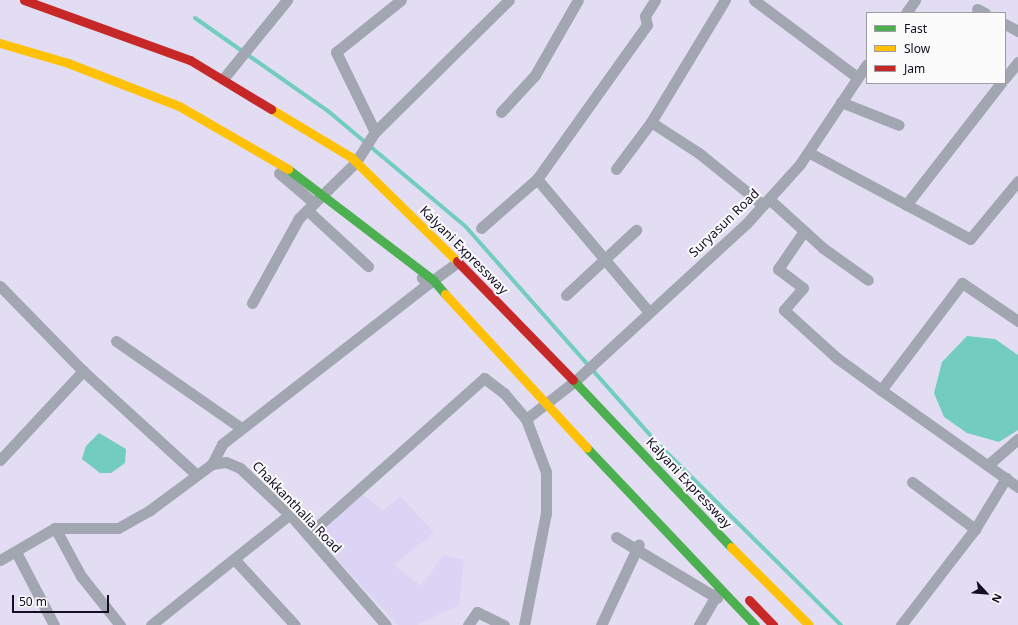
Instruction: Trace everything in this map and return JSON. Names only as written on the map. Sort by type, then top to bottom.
[{"type":"highway","name":"Kalyani Expressway","points":[[24,0],[190,60],[356,162],[458,262],[575,381],[696,517],[809,625]]},
{"type":"highway","points":[[0,43],[68,63],[179,106],[322,194]]},
{"type":"highway","points":[[431,281],[543,403],[669,530],[718,593],[755,625]]},
{"type":"highway","points":[[669,530],[683,531]]},
{"type":"highway","points":[[742,592],[773,625]]},
{"type":"street","points":[[223,79],[287,0]]},
{"type":"street","points":[[375,132],[336,52],[389,4],[401,0]]},
{"type":"street","points":[[252,303],[310,207],[356,162],[375,132],[509,0]]},
{"type":"street","points":[[501,112],[535,75],[578,0]]},
{"type":"street","points":[[481,228],[537,179],[647,25],[645,16],[655,0]]},
{"type":"street","points":[[616,169],[651,122],[725,0]]},
{"type":"street","points":[[754,0],[857,77]]},
{"type":"street","points":[[1006,25],[1018,31]]},
{"type":"street","points":[[1006,77],[1018,62]]},
{"type":"street","name":"Suryasun Road","points":[[526,419],[543,403],[575,381],[766,202],[808,152],[866,65]]},
{"type":"street","points":[[906,205],[1000,84]]},
{"type":"street","points":[[841,102],[899,124]]},
{"type":"street","points":[[651,122],[700,154],[766,202],[868,280]]},
{"type":"street","points":[[196,124],[280,174],[368,266]]},
{"type":"street","points":[[808,152],[970,239],[1018,181]]},
{"type":"street","points":[[537,179],[649,312]]},
{"type":"street","points":[[322,194],[431,281]]},
{"type":"street","points":[[566,295],[636,230]]},
{"type":"street","points":[[804,231],[778,269],[803,288],[784,310],[837,358],[989,464],[1018,487]]},
{"type":"street","points":[[0,560],[16,552],[54,528],[118,528],[150,510],[212,464],[222,444],[241,428],[431,281],[458,262]]},
{"type":"street","points":[[881,390],[962,283],[1018,321]]},
{"type":"street","points":[[0,286],[83,371],[197,475]]},
{"type":"street","points":[[116,341],[241,428]]},
{"type":"street","points":[[0,460],[83,371]]},
{"type":"street","points":[[308,535],[484,378],[504,393],[526,419],[546,472],[546,513],[524,625]]},
{"type":"street","points":[[989,464],[1018,439]]},
{"type":"street","name":"Chakkanthalia Road","points":[[212,464],[226,462],[240,468],[308,535],[386,625]]},
{"type":"street","points":[[901,625],[974,529],[1006,478]]},
{"type":"street","points":[[912,482],[974,529]]},
{"type":"street","points":[[151,625],[235,560],[289,515]]},
{"type":"street","points":[[54,528],[81,576],[120,625]]},
{"type":"street","points":[[616,537],[638,547],[718,593],[699,625]]},
{"type":"street","points":[[601,625],[638,547]]},
{"type":"street","points":[[16,552],[54,625]]},
{"type":"street","points":[[235,560],[295,625]]},
{"type":"street","points":[[468,625],[477,612],[504,625]]},
{"type":"shaded area","points":[[967,336],[995,339],[1018,355],[1018,430],[999,442],[967,433],[944,417],[934,393],[942,362]]},
{"type":"shaded area","points":[[99,433],[126,449],[125,463],[111,473],[100,473],[82,459],[86,446]]},
{"type":"shaded area","points":[[361,493],[383,511],[400,496],[434,533],[394,565],[421,586],[444,555],[464,560],[459,605],[417,625],[398,625],[313,533]]},
{"type":"waterway","points":[[195,18],[328,111],[466,227],[659,445],[841,625]]},
{"type":"traffic: fast","points":[[288,169],[433,280],[445,294]]},
{"type":"traffic: fast","points":[[573,380],[731,547]]},
{"type":"traffic: fast","points":[[587,448],[755,625]]},
{"type":"traffic: slow","points":[[0,43],[68,63],[179,106],[288,169]]},
{"type":"traffic: slow","points":[[271,109],[351,157],[457,261]]},
{"type":"traffic: slow","points":[[445,294],[587,448]]},
{"type":"traffic: slow","points":[[731,547],[809,625]]},
{"type":"traffic: jam","points":[[24,0],[190,60],[271,109]]},
{"type":"traffic: jam","points":[[457,261],[573,380]]},
{"type":"traffic: jam","points":[[749,600],[773,625]]}]
